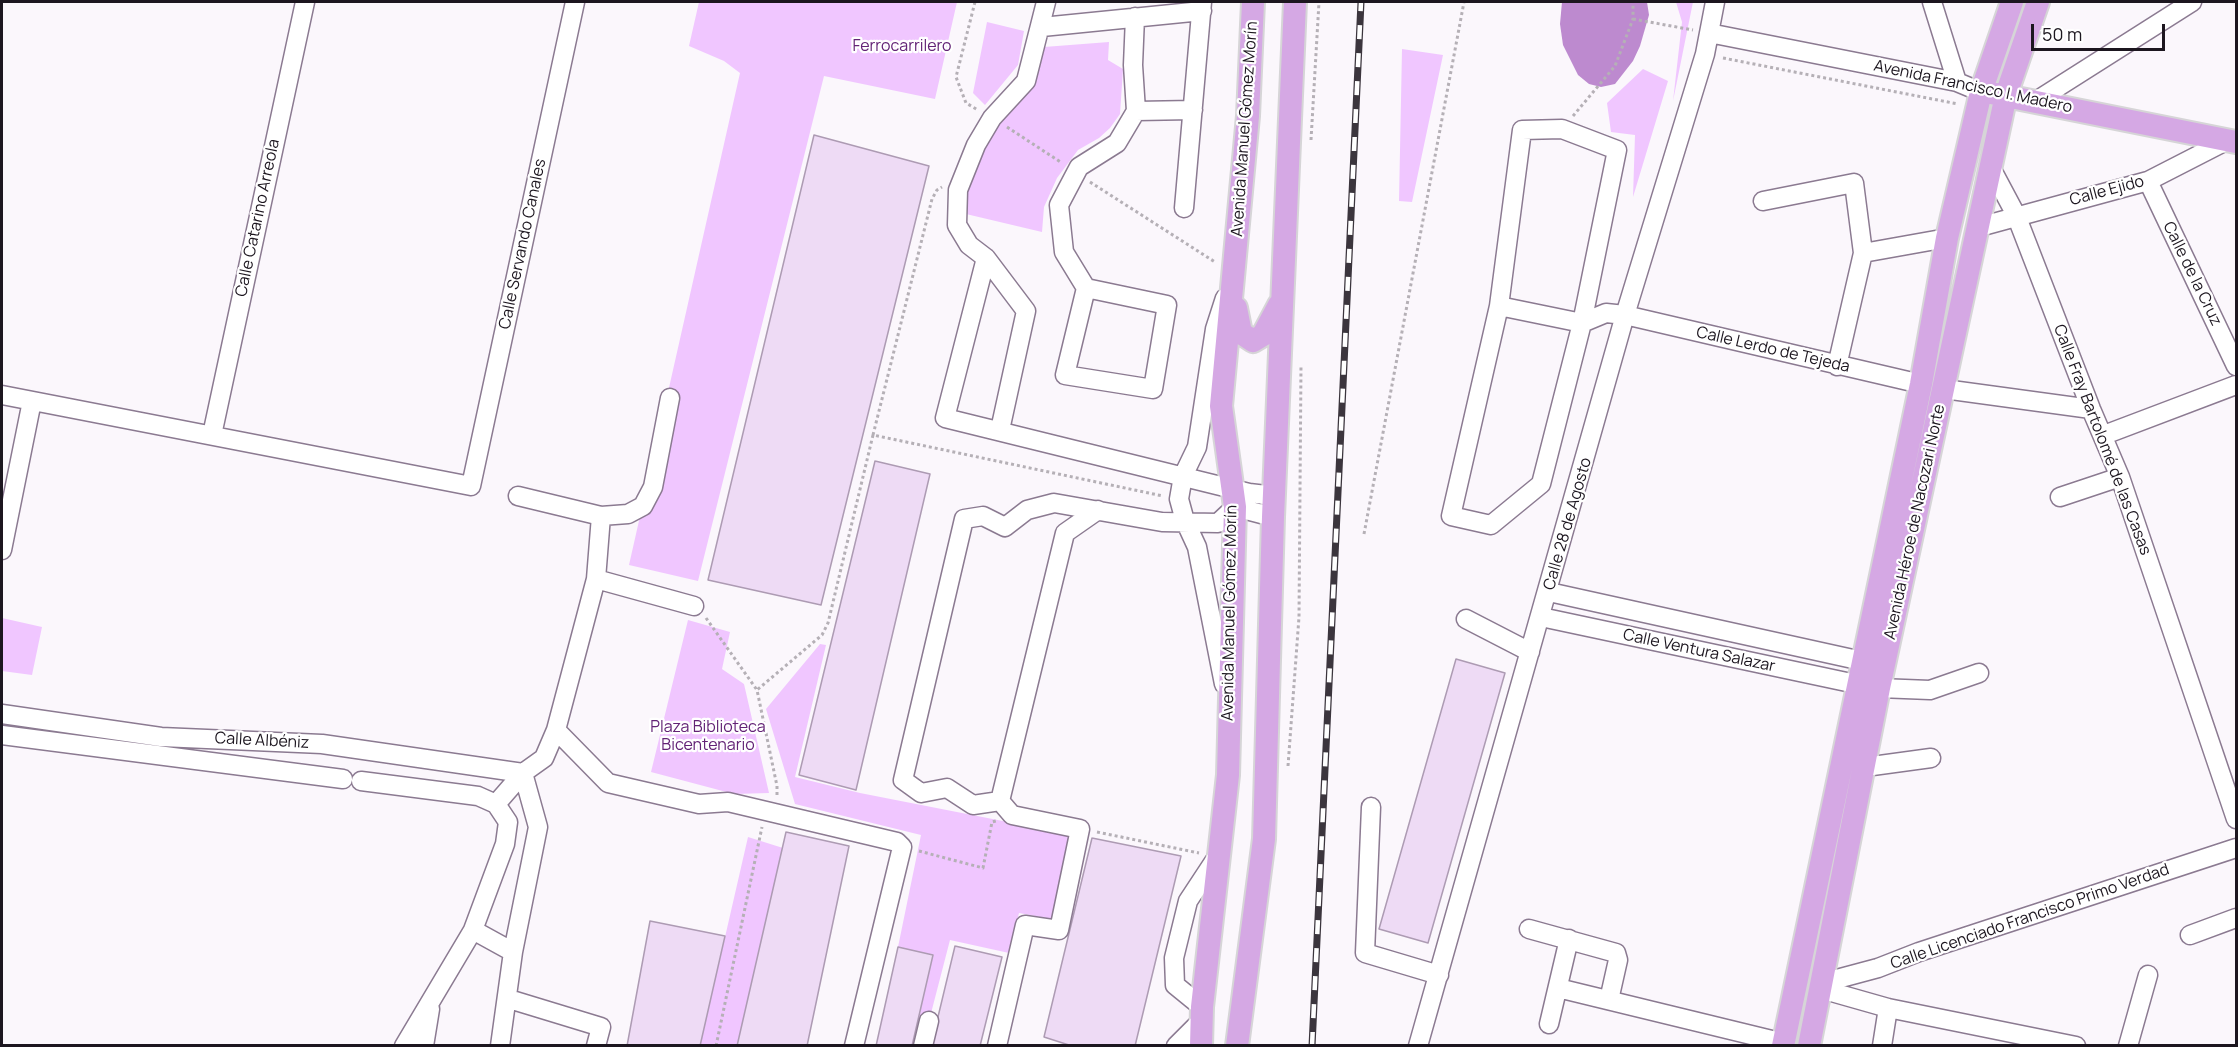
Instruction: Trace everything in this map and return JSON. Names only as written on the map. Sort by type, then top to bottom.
[{"type":"main road","name":"Avenida Manuel Gómez Morín","points":[[1200,1045],[1217,857],[1228,775],[1233,497],[1221,406],[1248,117],[1253,2]]},
{"type":"main road","points":[[1237,1046],[1264,839],[1274,507],[1295,2]]},
{"type":"main road","name":"Avenida Héroe de Nacozari Norte","points":[[1783,1044],[1856,684],[1921,384],[1947,238],[1981,92],[2012,2]]},
{"type":"main road","name":"Avenida Héroe de Nacozari Norte","points":[[1809,1046],[1879,688],[2006,95],[2038,2]]},
{"type":"main road","name":"Avenida Francisco I. Madero","points":[[1981,92],[2006,95],[2232,141]]},
{"type":"main road","points":[[1234,267],[1236,311],[1241,333],[1246,339],[1253,341],[1263,335],[1270,325],[1284,291]]},
{"type":"street","name":"Calle Catarino Arreola","points":[[212,435],[305,2]]},
{"type":"street","name":"Calle Servando Canales","points":[[212,435],[471,486],[575,2]]},
{"type":"street","points":[[999,430],[1026,311],[986,258],[969,245],[957,225],[958,190],[976,145],[992,118],[1026,81],[1042,27],[1046,2]]},
{"type":"street","name":"Calle 28 de Agosto","points":[[1418,1046],[1549,592],[1625,315],[1709,33],[1715,2]]},
{"type":"street","points":[[1932,2],[1957,82]]},
{"type":"street","points":[[2036,101],[2192,2]]},
{"type":"street","points":[[1042,27],[1135,17],[1202,6],[1184,208]]},
{"type":"street","points":[[1086,288],[1167,305],[1153,389],[1065,375],[1086,288],[1064,252],[1059,205],[1079,167],[1117,143],[1136,111],[1133,64],[1135,17]]},
{"type":"street","name":"Avenida Francisco I. Madero","points":[[1709,33],[1957,82],[1981,92]]},
{"type":"street","points":[[1136,111],[1193,110]]},
{"type":"street","points":[[1562,129],[1617,150],[1582,322],[1541,484],[1491,525],[1451,516],[1499,306],[1522,130],[1562,129]]},
{"type":"street","name":"Calle Ejido","points":[[1979,226],[2148,181],[2232,141]]},
{"type":"street","name":"Calle Fray Bartolomé de las Casas","points":[[1991,168],[2016,215],[2091,409],[2120,477],[2236,819]]},
{"type":"street","name":"Calle de la Cruz","points":[[2148,181],[2236,366]]},
{"type":"street","points":[[1763,201],[1854,183],[1863,253],[1837,366]]},
{"type":"street","points":[[1863,253],[1947,238]]},
{"type":"street","points":[[986,258],[945,418],[1183,476],[1233,497],[1249,493],[1274,507]]},
{"type":"street","points":[[1228,703],[1197,547],[1185,521],[1179,499],[1183,476],[1197,447],[1215,329],[1234,267]]},
{"type":"street","points":[[1499,306],[1582,322]]},
{"type":"street","name":"Calle Lerdo de Tejeda","points":[[1582,322],[1606,314],[1625,315],[1921,384]]},
{"type":"street","points":[[2104,435],[2236,385]]},
{"type":"street","points":[[1944,389],[2091,409]]},
{"type":"street","points":[[2,395],[212,435]]},
{"type":"street","points":[[518,496],[600,516],[628,514],[643,506],[653,487],[670,398]]},
{"type":"street","points":[[2,549],[32,401]]},
{"type":"street","points":[[2060,497],[2120,477]]},
{"type":"street","points":[[1000,801],[972,805],[947,788],[921,793],[903,780],[964,519],[983,516],[1005,527],[1027,510],[1054,502],[1162,522],[1218,523],[1233,497]]},
{"type":"street","points":[[997,1046],[1025,925],[1059,930],[1080,828],[1011,816],[1000,801],[1065,533],[1098,510]]},
{"type":"street","points":[[404,1046],[473,930],[508,835],[508,822],[496,804],[523,773],[544,758],[556,730],[596,579],[600,516]]},
{"type":"street","points":[[596,579],[694,606]]},
{"type":"street","name":"Calle Ventura Salazar","points":[[1549,592],[1862,661]]},
{"type":"street","name":"Calle Ventura Salazar","points":[[1541,618],[1856,684]]},
{"type":"street","points":[[1466,619],[1530,652]]},
{"type":"street","points":[[1879,688],[1930,690],[1979,673]]},
{"type":"street","name":"Calle Albéniz","points":[[2,714],[161,737],[322,744],[523,773]]},
{"type":"street","points":[[556,730],[608,783],[699,804],[728,802],[897,842],[902,847],[854,1046]]},
{"type":"street","name":"Calle Albéniz","points":[[2,735],[478,796],[496,804]]},
{"type":"street","points":[[318,776],[322,744]]},
{"type":"street","points":[[1865,767],[1931,758]]},
{"type":"street","points":[[452,793],[455,764]]},
{"type":"street","points":[[500,1046],[509,999],[513,952],[538,827],[523,773]]},
{"type":"street","points":[[1371,807],[1365,953],[1439,975]]},
{"type":"street","name":"Calle Licenciado Francisco Primo Verdad","points":[[1821,986],[2236,848]]},
{"type":"street","points":[[1176,1046],[1202,1014],[1175,985],[1174,958],[1188,901],[1217,857]]},
{"type":"street","points":[[2190,935],[2236,918]]},
{"type":"street","points":[[1529,929],[1616,953],[1618,960],[1609,1000]]},
{"type":"street","points":[[473,930],[513,952]]},
{"type":"street","points":[[1549,1024],[1569,939]]},
{"type":"street","points":[[2128,1046],[2148,975]]},
{"type":"street","points":[[1821,986],[1990,1037],[2076,1046]]},
{"type":"street","points":[[1558,988],[1783,1044]]},
{"type":"street","points":[[424,1046],[432,999]]},
{"type":"street","points":[[509,999],[601,1027],[596,1046]]},
{"type":"street","points":[[1882,1046],[1888,1008]]},
{"type":"street","points":[[923,1046],[930,1021]]},
{"type":"path","points":[[1311,141],[1319,2]]},
{"type":"path","points":[[1364,534],[1464,2]]},
{"type":"path","points":[[1562,129],[1615,66],[1633,19],[1633,2]]},
{"type":"path","points":[[1633,19],[1709,33]]},
{"type":"path","points":[[757,690],[822,635],[828,623],[932,199],[937,190],[945,186],[958,190]]},
{"type":"path","points":[[1288,771],[1299,617],[1301,362]]},
{"type":"path","points":[[873,435],[1179,499]]},
{"type":"path","points":[[694,606],[700,610],[757,690],[777,786],[776,801],[766,812],[716,1046]]},
{"type":"path","points":[[902,847],[983,868],[992,822],[1011,816]]},
{"type":"path","points":[[1080,828],[1217,857]]},
{"type":"green space","points":[[699,2],[957,2],[935,99],[824,76],[698,581],[629,565],[740,73],[724,61],[689,46]]},
{"type":"green space","points":[[1676,2],[1693,2],[1673,101],[1682,22]]},
{"type":"green space","name":"Ferrocarrilero","points":[[987,22],[1024,31],[1018,65],[985,105],[973,93]]},
{"type":"green space","points":[[1109,42],[1108,60],[1123,69],[1120,114],[1099,138],[1078,150],[1057,178],[1044,207],[1042,232],[966,214],[967,183],[986,135],[1032,83],[1044,47]]},
{"type":"green space","points":[[1402,49],[1443,55],[1412,202],[1399,201]]},
{"type":"green space","points":[[1643,69],[1668,81],[1633,197],[1635,135],[1611,132],[1607,103]]},
{"type":"green space","points":[[2,618],[42,627],[32,675],[2,671]]},
{"type":"green space","name":"Plaza Biblioteca Bicentenario","points":[[688,620],[730,632],[722,669],[744,684],[769,793],[734,794],[651,772]]},
{"type":"green space","points":[[820,644],[826,645],[795,777],[860,793],[1069,834],[1052,919],[1019,913],[1009,953],[950,940],[929,1021],[919,1017],[933,955],[898,947],[921,835],[795,804],[766,709]]},
{"type":"green space","points":[[748,837],[783,848],[737,1045],[700,1046]]},
{"type":"shaded area","points":[[1562,2],[1647,2],[1649,15],[1640,46],[1633,61],[1615,84],[1601,87],[1589,84],[1578,75],[1563,45],[1560,24]]},
{"type":"building","points":[[814,135],[929,166],[821,605],[708,580]]},
{"type":"building","points":[[875,461],[930,474],[856,790],[799,775]]},
{"type":"building","points":[[1456,659],[1505,673],[1428,943],[1379,929]]},
{"type":"building","points":[[786,832],[849,846],[807,1046],[737,1046]]},
{"type":"building","points":[[1092,838],[1181,856],[1135,1046],[1072,1046],[1044,1037]]},
{"type":"building","points":[[650,921],[725,936],[700,1046],[627,1046]]},
{"type":"building","points":[[955,946],[1002,957],[980,1046],[931,1046]]},
{"type":"building","points":[[898,947],[933,955],[912,1046],[876,1046]]},
{"type":"railway","points":[[1312,1046],[1361,2]]}]
